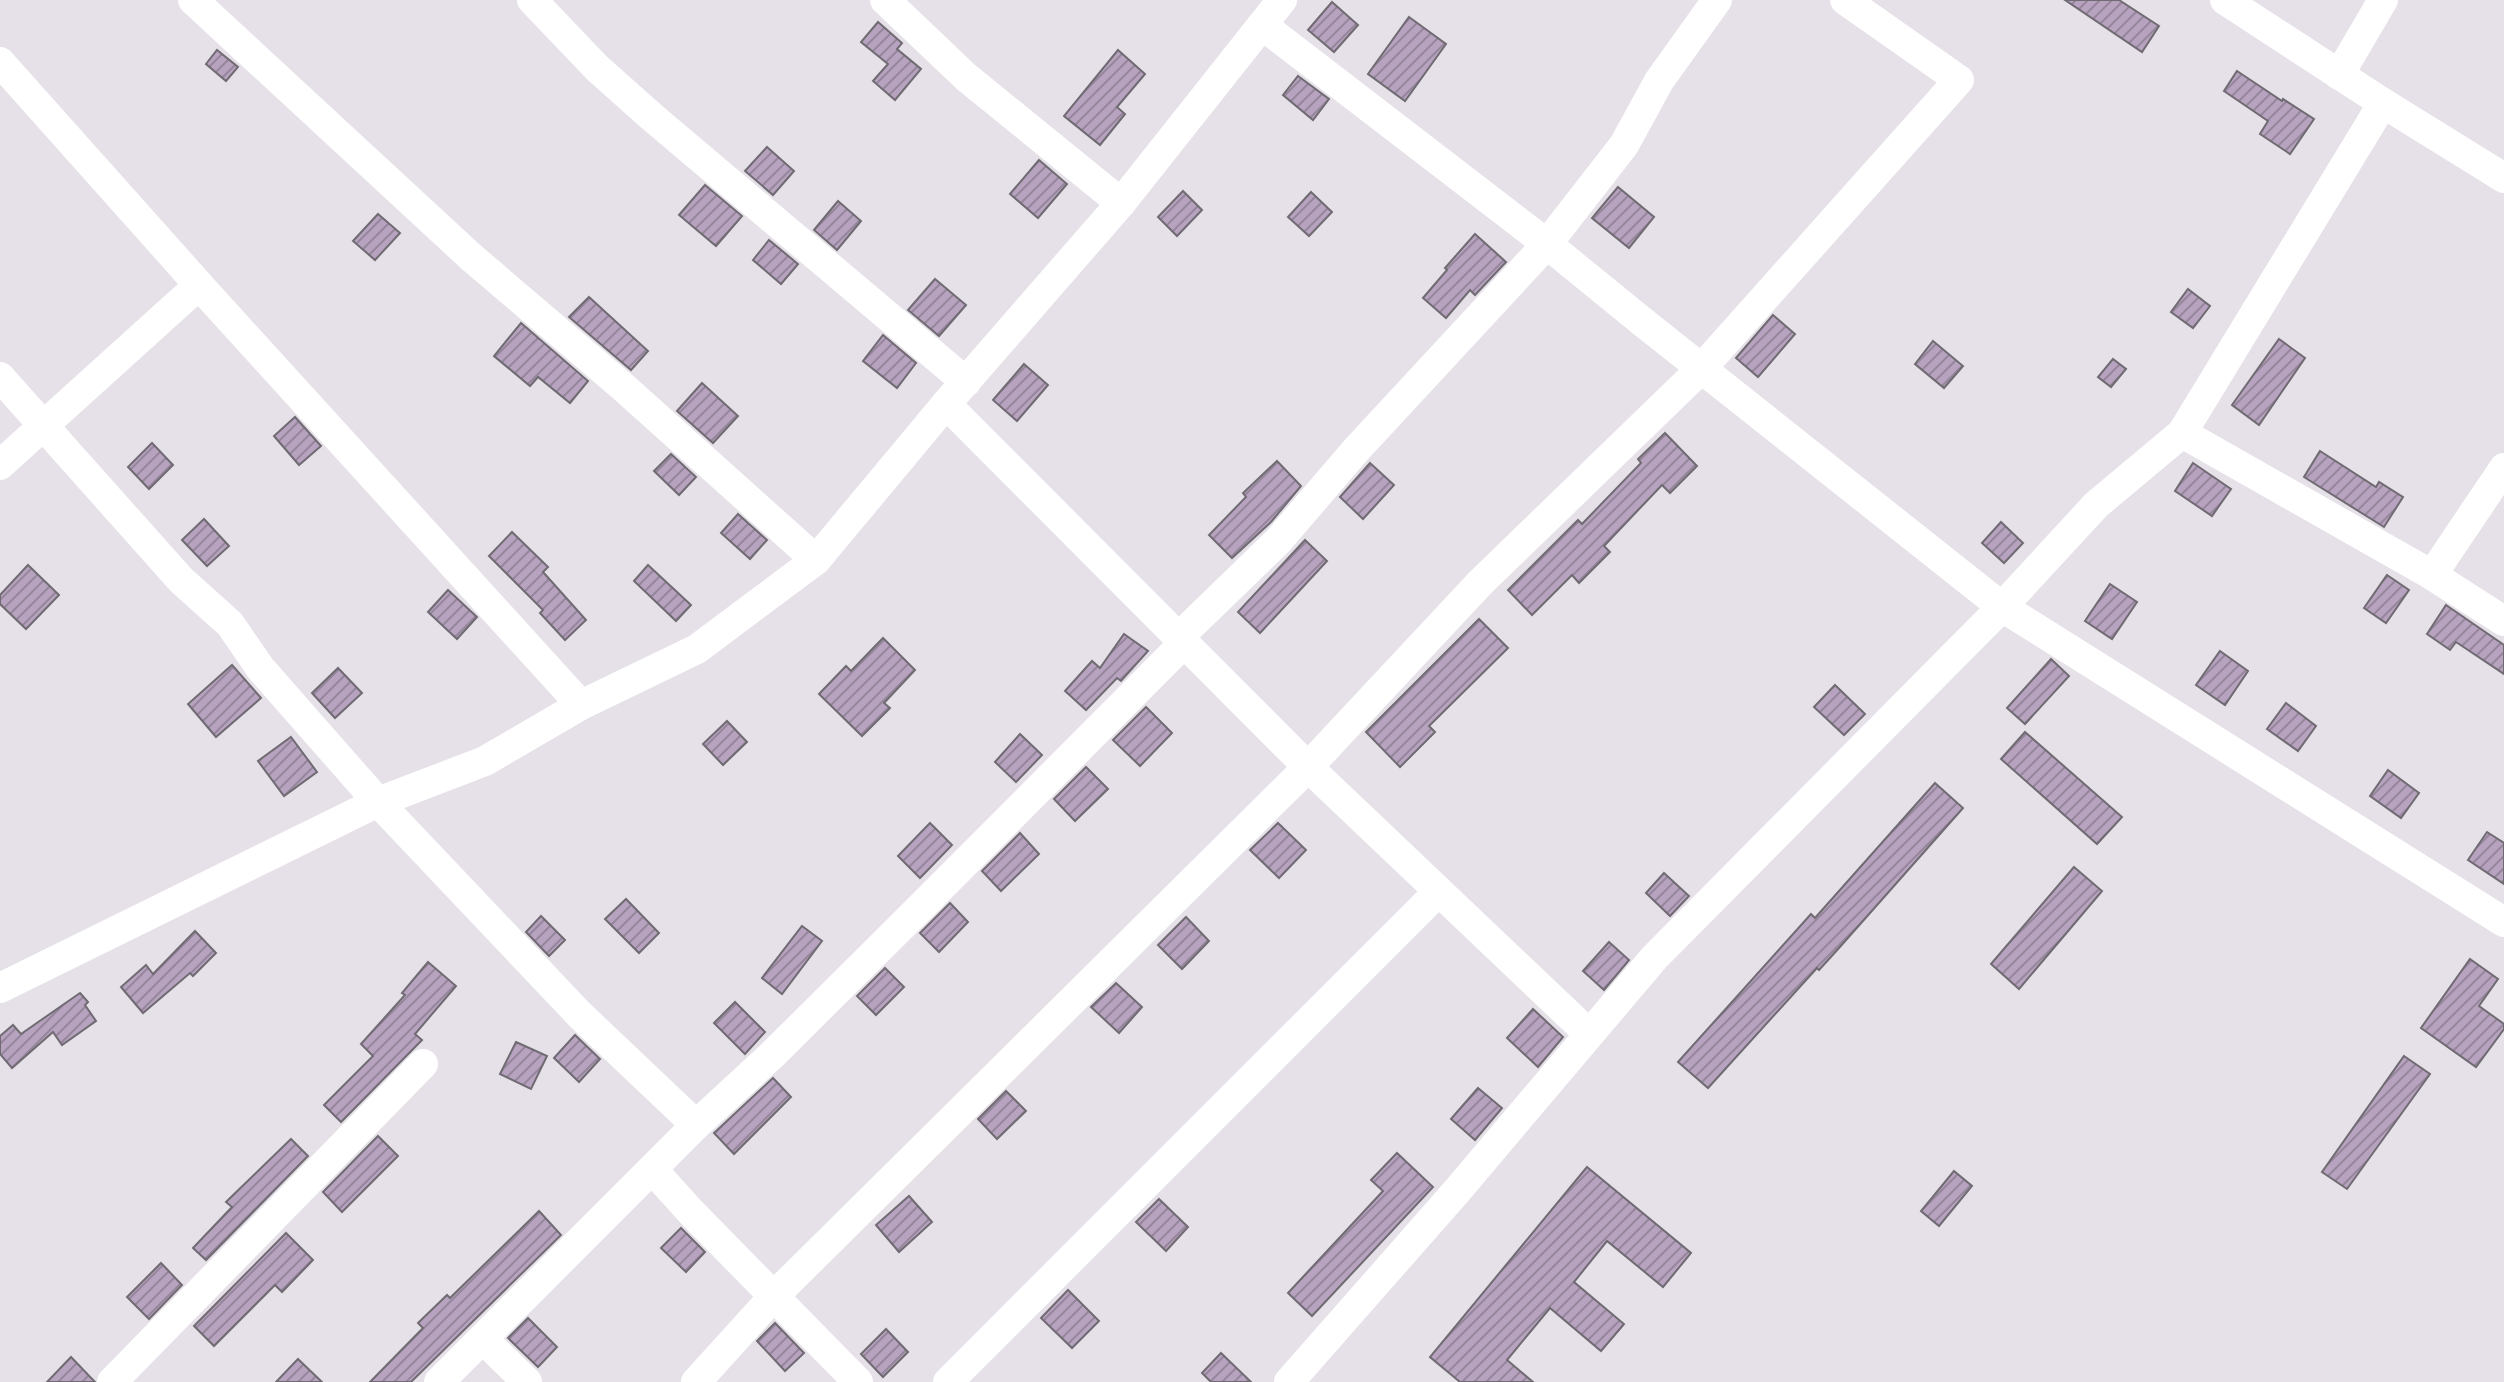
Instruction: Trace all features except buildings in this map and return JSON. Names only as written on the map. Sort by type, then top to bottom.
[{"type":"street","points":[[193,0],[471,257],[622,386],[816,560]]},
{"type":"street","points":[[532,0],[597,68],[956,393],[1182,640],[1308,767],[1589,1034]]},
{"type":"street","points":[[885,0],[966,77],[1121,203]]},
{"type":"street","points":[[439,1382],[696,1125],[773,1054],[1069,756],[1149,681],[1182,640],[1278,541],[1356,450],[1547,244],[1624,145],[1659,81],[1717,0]]},
{"type":"street","points":[[696,1382],[774,1296],[1308,767],[1480,583],[1702,368],[1959,80],[1845,0]]},
{"type":"street","points":[[2225,0],[2504,178]]},
{"type":"street","points":[[2339,75],[2383,0]]},
{"type":"street","points":[[0,988],[378,802],[485,761],[581,705],[697,649],[816,560],[1121,203],[1272,8],[1547,244],[2002,607],[2504,922]]},
{"type":"street","points":[[0,62],[581,705]]},
{"type":"street","points":[[1289,1382],[1456,1192],[1654,958],[2002,607],[2096,505],[2182,433],[2383,103]]},
{"type":"street","points":[[0,465],[199,285]]},
{"type":"street","points":[[0,377],[181,580],[230,624],[261,669],[378,802],[579,1014],[696,1125]]},
{"type":"street","points":[[2182,433],[2432,575],[2504,621]]},
{"type":"street","points":[[2432,575],[2504,468]]},
{"type":"street","points":[[948,1382],[1438,892]]},
{"type":"street","points":[[112,1382],[423,1064]]},
{"type":"street","points":[[653,1170],[858,1382]]},
{"type":"street","points":[[483,1339],[527,1382]]}]
